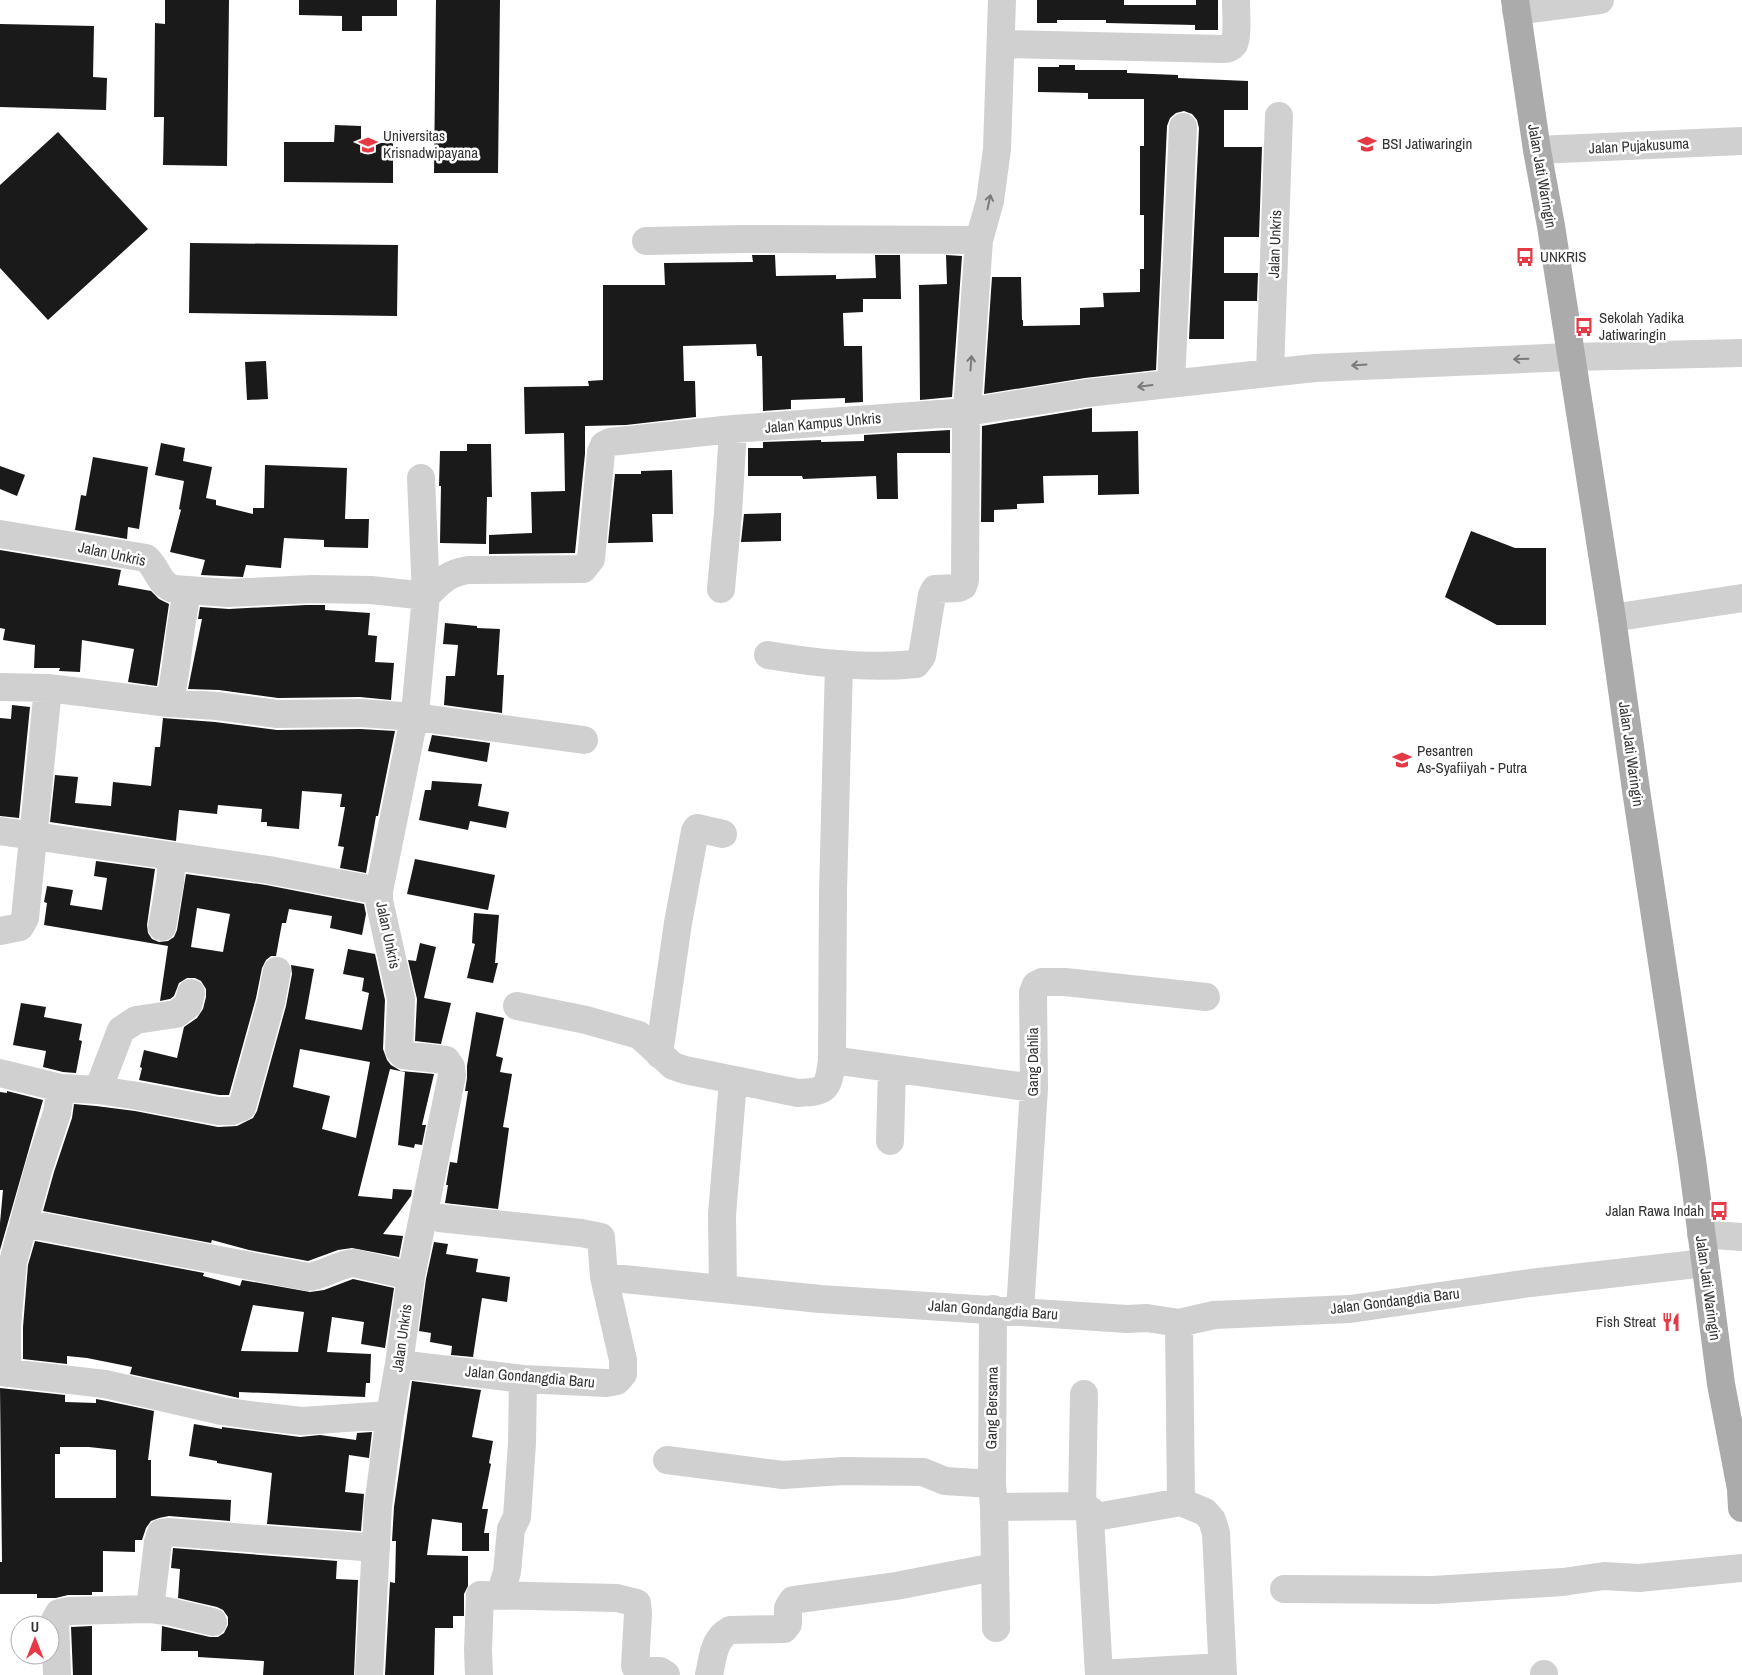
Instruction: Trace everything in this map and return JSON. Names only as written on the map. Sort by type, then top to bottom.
[{"type":"main road","name":"Jalan Jati Waringin","points":[[1516,5],[1537,150],[1612,618],[1692,1160],[1721,1384],[1742,1508]]},
{"type":"street","points":[[768,655],[839,664],[916,664],[922,656],[932,595],[936,589],[959,588],[963,586],[965,580],[967,412],[979,240],[990,201],[998,149],[1002,0]]},
{"type":"street","points":[[1001,44],[1223,50],[1233,44],[1236,36],[1236,0]]},
{"type":"street","points":[[1516,5],[1600,0]]},
{"type":"street","name":"Jalan Unkris","points":[[1270,372],[1279,116]]},
{"type":"street","points":[[1171,383],[1183,127]]},
{"type":"street","name":"Jalan Pujakusuma","points":[[1537,150],[1742,141]]},
{"type":"street","points":[[646,241],[742,239],[979,240]]},
{"type":"street","name":"Jalan Kampus Unkris","points":[[426,596],[441,581],[454,572],[468,570],[583,569],[591,559],[601,452],[604,445],[610,442],[733,429],[967,412],[1086,393],[1270,372],[1366,365],[1742,353]]},
{"type":"street","points":[[721,589],[733,429]]},
{"type":"street","points":[[421,478],[426,596]]},
{"type":"street","name":"Jalan Unkris","points":[[0,534],[146,558],[152,563],[161,582],[166,586],[188,590],[228,593],[313,589],[371,590],[426,596],[415,717],[379,891],[379,900],[401,999],[399,1050],[403,1055],[446,1060],[451,1067],[452,1075],[411,1276],[390,1415],[378,1506],[369,1675]]},
{"type":"street","points":[[169,703],[175,681],[180,622],[188,590]]},
{"type":"street","points":[[1612,618],[1742,598]]},
{"type":"street","points":[[518,1006],[586,1020],[639,1035],[649,1042],[673,1066],[685,1070],[798,1093],[815,1092],[825,1087],[829,1082],[832,1060],[833,892],[839,664]]},
{"type":"street","points":[[0,687],[48,688],[277,714],[360,713],[415,717],[584,740]]},
{"type":"street","points":[[0,931],[20,927],[25,918],[48,688]]},
{"type":"street","points":[[660,1054],[678,923],[695,831],[697,828],[702,828],[723,834]]},
{"type":"street","points":[[0,831],[33,834],[269,870],[379,891]]},
{"type":"street","points":[[162,927],[170,882],[172,856]]},
{"type":"street","points":[[0,1072],[61,1088],[98,1090],[218,1111],[232,1111],[242,1107],[271,1002],[277,971]]},
{"type":"street","name":"Gang Dahlia","points":[[1006,1310],[1034,1088],[1033,992],[1036,985],[1042,982],[1065,982],[1206,997]]},
{"type":"street","points":[[98,1090],[121,1030],[136,1020],[176,1014],[188,1005],[191,993]]},
{"type":"street","points":[[832,1060],[1034,1088]]},
{"type":"street","points":[[890,1141],[892,1069]]},
{"type":"street","points":[[723,1288],[722,1215],[733,1081]]},
{"type":"street","points":[[61,1088],[57,1113],[38,1167],[14,1262],[3,1373],[105,1384],[222,1411],[302,1421],[390,1415]]},
{"type":"street","points":[[439,1218],[581,1233],[601,1237],[604,1277]]},
{"type":"street","points":[[24,1223],[308,1277],[322,1274],[345,1264],[354,1263],[411,1276]]},
{"type":"street","points":[[1701,1234],[1742,1237]]},
{"type":"street","name":"Jalan Gondangdia Baru","points":[[399,1364],[523,1379],[606,1383],[617,1381],[623,1374],[623,1360],[604,1277],[820,1299],[1127,1319],[1147,1318],[1179,1323],[1214,1315],[1350,1309],[1530,1283],[1705,1263]]},
{"type":"street","name":"Gang Bersama","points":[[996,1628],[993,1495],[1006,1310]]},
{"type":"street","points":[[1179,1323],[1181,1502]]},
{"type":"street","points":[[500,1595],[507,1572],[511,1529],[518,1517],[523,1379]]},
{"type":"street","points":[[668,1460],[783,1475],[842,1471],[923,1472],[944,1481],[993,1495],[1086,1512],[1181,1502],[1205,1512],[1212,1520],[1216,1533],[1222,1671],[1099,1674],[1086,1512],[1084,1394]]},
{"type":"street","points":[[150,1609],[158,1542],[161,1533],[376,1548]]},
{"type":"street","points":[[709,1675],[717,1642],[722,1634],[730,1630],[784,1629],[788,1624],[788,1608],[794,1600],[896,1586],[984,1569],[995,1564]]},
{"type":"street","points":[[1284,1589],[1433,1590],[1563,1582],[1604,1576],[1639,1578],[1742,1568]]},
{"type":"street","points":[[479,1675],[480,1595],[617,1598],[636,1603],[638,1614],[635,1666],[638,1671],[660,1672],[666,1675]]},
{"type":"street","points":[[57,1675],[55,1620],[59,1613],[69,1611],[150,1609],[213,1622]]},
{"type":"building","points":[[165,0],[229,0],[227,166],[163,165],[164,117],[154,117],[155,23],[165,24]]},
{"type":"building","points":[[299,0],[397,0],[397,16],[362,16],[362,31],[342,31],[342,16],[299,15]]},
{"type":"building","points":[[436,0],[500,0],[498,173],[434,173]]},
{"type":"building","points":[[1037,0],[1124,0],[1124,5],[1196,5],[1196,0],[1218,0],[1218,30],[1195,30],[1195,25],[1106,23],[1106,20],[1057,20],[1057,23],[1037,23]]},
{"type":"building","points":[[0,24],[94,26],[93,77],[107,78],[106,110],[0,107]]},
{"type":"building","points":[[1059,65],[1075,65],[1075,70],[1127,70],[1127,73],[1178,75],[1178,78],[1248,81],[1248,110],[1224,110],[1224,147],[1262,147],[1259,237],[1224,237],[1224,273],[1258,273],[1257,301],[1224,301],[1224,339],[1189,339],[1199,128],[1197,120],[1192,114],[1184,111],[1176,113],[1170,118],[1167,126],[1156,370],[1085,378],[984,394],[992,277],[1021,277],[1023,326],[1080,325],[1080,308],[1104,307],[1103,293],[1140,292],[1140,269],[1144,269],[1144,215],[1140,215],[1140,146],[1144,146],[1144,99],[1088,99],[1088,93],[1038,92],[1038,67],[1059,67]]},
{"type":"building","points":[[335,125],[361,126],[361,143],[393,143],[393,183],[284,182],[284,142],[334,142]]},
{"type":"building","points":[[58,132],[148,229],[48,320],[0,268],[0,185]]},
{"type":"building","points":[[190,243],[398,245],[397,316],[189,313]]},
{"type":"building","points":[[752,255],[775,255],[776,276],[836,275],[836,279],[876,278],[875,255],[900,255],[901,299],[863,299],[863,312],[843,313],[844,346],[862,346],[863,402],[845,403],[845,398],[791,400],[791,409],[763,411],[762,356],[757,356],[756,344],[683,346],[684,381],[695,381],[696,417],[626,425],[585,426],[585,454],[575,553],[489,554],[489,535],[532,533],[531,492],[565,491],[564,433],[525,434],[524,387],[589,386],[588,381],[603,380],[603,285],[665,285],[664,263],[753,262]]},
{"type":"building","points":[[946,255],[962,256],[952,397],[920,400],[919,285],[947,284]]},
{"type":"building","points":[[266,361],[268,399],[247,400],[245,362]]},
{"type":"building","points":[[1092,408],[1092,432],[1138,431],[1139,494],[1098,495],[1098,475],[1043,476],[1044,503],[1017,504],[1017,509],[994,510],[994,522],[981,522],[982,426]]},
{"type":"building","points":[[950,430],[950,453],[897,453],[898,499],[877,499],[876,476],[803,479],[802,476],[748,476],[748,448],[763,448],[763,442],[864,441],[864,435]]},
{"type":"building","points":[[161,443],[185,448],[183,461],[212,467],[206,498],[216,500],[216,505],[253,514],[253,508],[264,508],[265,465],[347,468],[345,519],[369,519],[368,548],[324,547],[324,540],[284,538],[281,568],[246,565],[243,577],[201,575],[205,560],[170,552],[181,510],[179,509],[184,481],[155,475]]},
{"type":"building","points":[[467,444],[491,444],[492,497],[487,497],[486,544],[440,543],[440,451],[467,451]]},
{"type":"building","points":[[93,457],[148,467],[139,529],[128,527],[127,539],[75,530],[81,495],[86,496]]},
{"type":"building","points":[[0,466],[25,475],[17,496],[0,489]]},
{"type":"building","points":[[672,470],[673,514],[652,514],[653,542],[608,543],[615,474],[641,474],[641,471]]},
{"type":"building","points":[[781,513],[781,541],[741,542],[744,514]]},
{"type":"building","points":[[1471,531],[1515,548],[1546,548],[1546,625],[1497,625],[1445,597]]},
{"type":"building","points":[[0,550],[121,570],[118,585],[151,591],[159,599],[169,604],[157,686],[128,682],[134,649],[82,640],[80,672],[59,671],[60,668],[34,668],[35,645],[3,640],[5,629],[0,628]]},
{"type":"building","points":[[325,605],[325,610],[370,613],[368,635],[377,636],[375,662],[394,663],[391,700],[360,697],[278,698],[219,690],[188,689],[202,619],[198,619],[200,607],[229,609]]},
{"type":"building","points":[[445,623],[477,626],[477,628],[500,629],[497,675],[504,675],[502,713],[444,705],[446,676],[455,676],[458,645],[443,644]]},
{"type":"building","points":[[12,705],[30,707],[19,818],[0,816],[0,718],[11,719]]},
{"type":"building","points":[[163,718],[277,730],[360,729],[395,731],[378,816],[376,816],[366,873],[340,868],[344,847],[338,846],[345,807],[340,807],[342,794],[302,791],[299,829],[267,826],[267,822],[261,822],[262,809],[218,805],[217,814],[179,810],[176,841],[50,822],[55,775],[78,777],[75,803],[111,806],[113,782],[151,786],[155,747],[160,747]]},
{"type":"building","points":[[432,735],[490,743],[487,762],[428,751]]},
{"type":"building","points":[[432,781],[482,784],[478,806],[509,812],[506,828],[470,821],[468,830],[419,820],[425,790],[431,790]]},
{"type":"building","points":[[415,859],[495,875],[488,910],[407,894]]},
{"type":"building","points":[[96,861],[155,869],[147,925],[148,933],[152,939],[159,942],[168,941],[174,937],[177,930],[186,874],[266,885],[364,904],[366,914],[362,935],[330,928],[332,916],[289,909],[286,923],[282,923],[276,956],[271,956],[266,960],[262,968],[256,998],[229,1095],[219,1095],[139,1080],[144,1050],[177,1058],[184,1027],[197,1018],[203,1009],[206,997],[206,989],[201,981],[195,978],[187,978],[179,983],[174,996],[160,1001],[168,946],[44,925],[47,903],[44,902],[47,886],[73,890],[70,905],[102,910],[107,878],[94,876]],"holes":[[[197,908],[230,914],[223,952],[191,947]]]},
{"type":"building","points":[[474,913],[499,915],[495,963],[498,963],[493,983],[467,978],[475,944],[472,943]]},
{"type":"building","points":[[420,943],[436,947],[424,998],[451,1003],[441,1044],[415,1041],[417,999],[408,960],[416,961]]},
{"type":"building","points":[[348,949],[375,954],[385,1000],[383,1049],[387,1060],[401,1071],[434,1074],[422,1125],[426,1125],[422,1145],[415,1144],[414,1148],[398,1145],[405,1072],[390,1069],[358,1196],[392,1199],[393,1189],[412,1190],[411,1196],[383,1234],[403,1236],[399,1257],[352,1248],[338,1250],[308,1261],[249,1250],[212,1240],[211,1243],[43,1211],[72,1118],[74,1104],[135,1111],[218,1127],[237,1126],[253,1118],[257,1111],[286,1006],[292,974],[291,965],[314,969],[305,1019],[362,1030],[369,993],[362,991],[364,978],[343,974]],"holes":[[[300,1049],[370,1062],[356,1138],[322,1129],[330,1096],[293,1087]]]},
{"type":"building","points":[[21,1003],[46,1007],[44,1017],[82,1024],[79,1040],[82,1041],[76,1073],[43,1067],[46,1051],[13,1045]]},
{"type":"building","points":[[476,1012],[504,1018],[496,1056],[503,1058],[500,1072],[512,1074],[503,1127],[509,1128],[498,1209],[445,1203],[450,1162],[457,1163],[468,1091],[465,1091],[467,1066]]},
{"type":"building","points":[[7,1091],[43,1100],[0,1250],[3,1190],[0,1190],[0,1092],[7,1093]]},
{"type":"building","points":[[35,1241],[204,1273],[203,1276],[240,1286],[242,1280],[310,1292],[324,1290],[353,1279],[394,1288],[385,1348],[361,1344],[364,1322],[332,1317],[327,1352],[371,1354],[370,1383],[366,1383],[365,1397],[239,1392],[239,1398],[130,1374],[132,1367],[87,1358],[67,1356],[67,1364],[23,1359],[23,1327],[28,1265]],"holes":[[[253,1305],[304,1312],[298,1352],[241,1351]]]},
{"type":"building","points":[[434,1242],[448,1244],[446,1254],[478,1259],[476,1272],[510,1277],[507,1302],[482,1298],[473,1357],[451,1355],[452,1346],[430,1342],[431,1333],[419,1331],[426,1279]]},
{"type":"building","points":[[412,1381],[481,1390],[472,1437],[493,1441],[489,1463],[491,1464],[482,1509],[488,1509],[484,1533],[489,1533],[489,1551],[462,1551],[462,1523],[432,1519],[427,1555],[468,1556],[468,1586],[464,1594],[464,1616],[453,1616],[453,1628],[435,1628],[434,1675],[385,1675],[390,1582],[395,1583],[396,1541],[392,1541],[394,1507]]},
{"type":"building","points":[[0,1388],[65,1395],[65,1402],[96,1403],[96,1399],[154,1411],[148,1460],[151,1460],[151,1496],[231,1500],[230,1521],[169,1516],[159,1518],[151,1521],[146,1528],[142,1540],[135,1540],[135,1552],[103,1551],[103,1592],[92,1592],[92,1595],[37,1598],[37,1594],[0,1594],[0,1562],[2,1562]],"holes":[[[60,1447],[89,1447],[116,1450],[116,1498],[55,1498],[55,1454],[60,1454]]]},
{"type":"building","points":[[194,1424],[222,1429],[222,1427],[300,1437],[320,1435],[356,1440],[357,1433],[372,1432],[369,1458],[349,1455],[345,1492],[364,1494],[361,1531],[267,1524],[272,1473],[189,1456]]},
{"type":"building","points":[[173,1548],[337,1561],[336,1579],[358,1580],[354,1675],[263,1675],[264,1661],[198,1657],[198,1651],[161,1651],[162,1626],[210,1637],[218,1637],[224,1633],[228,1625],[228,1617],[223,1610],[178,1598],[180,1569],[171,1568]]},
{"type":"building","points":[[92,1626],[92,1675],[73,1675],[71,1627]]},
{"type":"place","name":"BSI Jatiwaringin","points":[[1367,144]]},
{"type":"place","name":"Universitas Krisnadwipayana","points":[[368,145]]},
{"type":"place","name":"UNKRIS","points":[[1525,257]]},
{"type":"place","name":"Sekolah Yadika Jatiwaringin","points":[[1584,327]]},
{"type":"place","name":"Pesantren As-Syafiiyah - Putra","points":[[1402,760]]},
{"type":"place","name":"Jalan Rawa Indah","points":[[1719,1211]]},
{"type":"place","name":"Fish Streat","points":[[1671,1322]]}]
